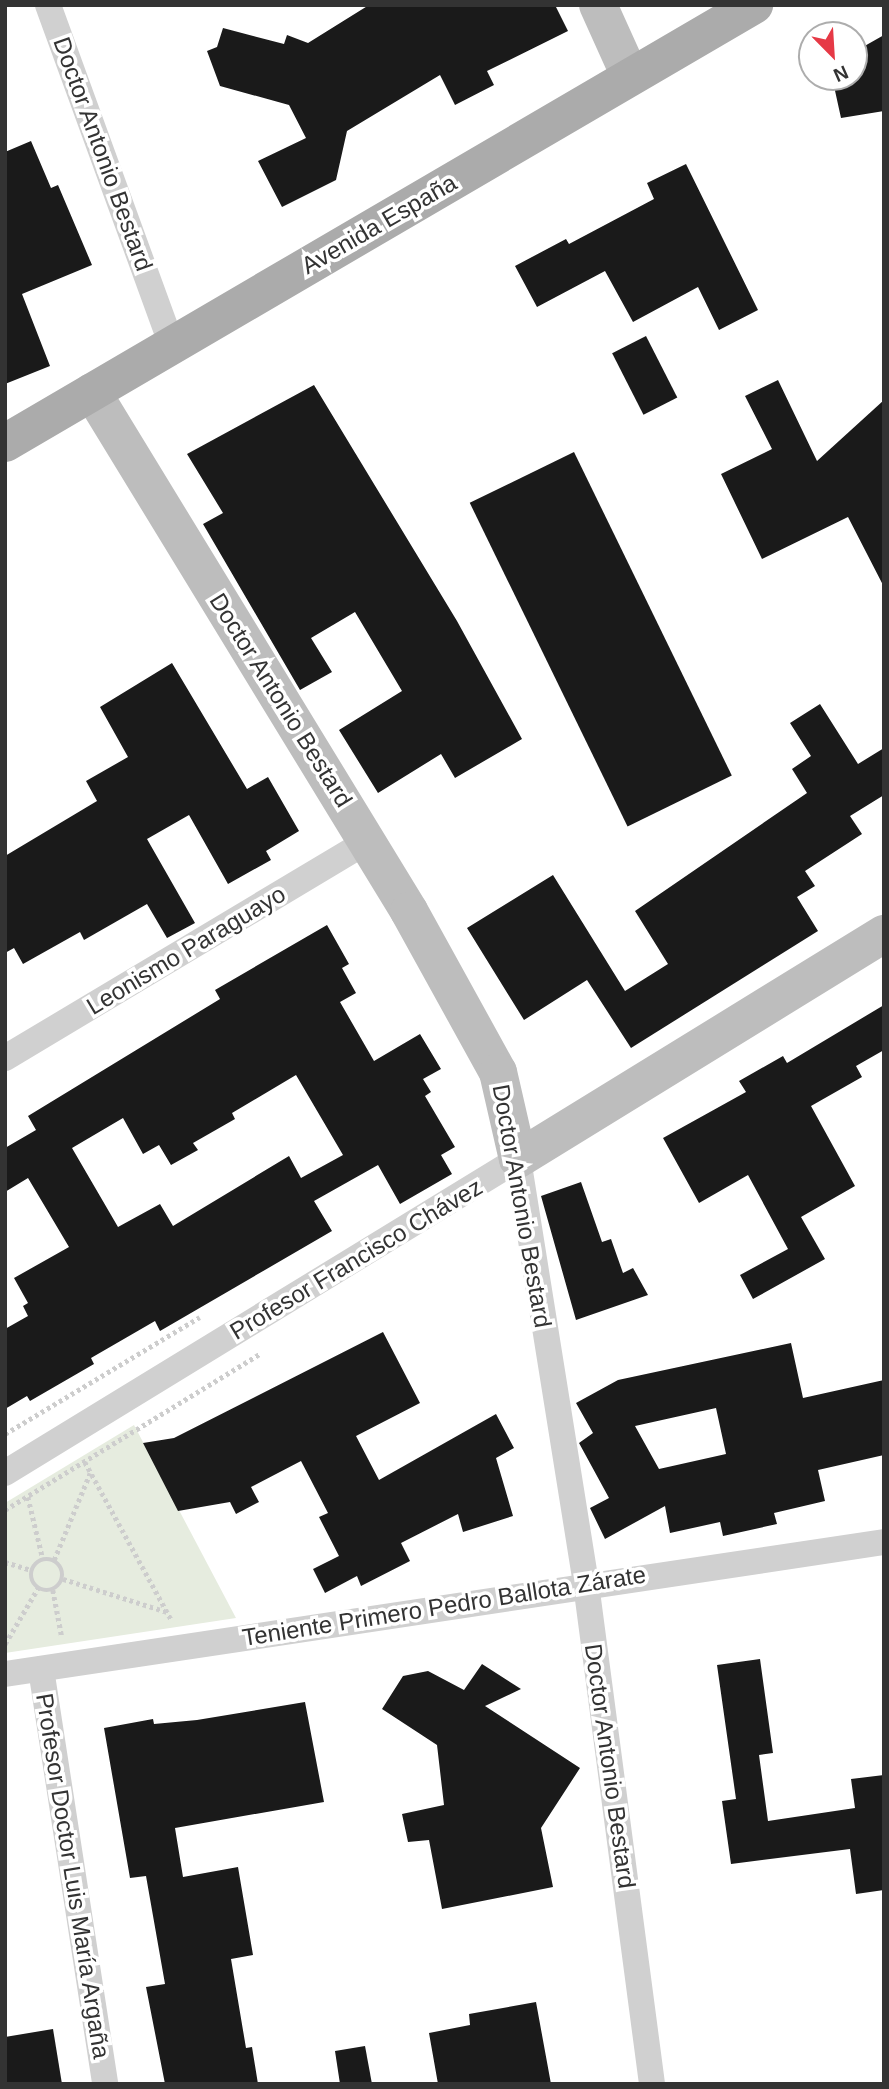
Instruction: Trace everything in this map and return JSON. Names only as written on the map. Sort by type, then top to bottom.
[{"type":"main road","name":"Avenida España","points":[[5,443],[171,342],[754,5]]},
{"type":"street","name":"Doctor Antonio Bestard","points":[[48,5],[171,342]]},
{"type":"street","points":[[598,5],[630,76]]},
{"type":"street","name":"Doctor Antonio Bestard","points":[[92,392],[367,841],[498,1072],[518,1159],[586,1584],[652,2084]]},
{"type":"street","name":"Leonismo Paraguayo","points":[[5,1059],[367,841]]},
{"type":"street","name":"Profesor Francisco Chávez","points":[[5,1473],[884,934]]},
{"type":"street","name":"Teniente Primero Pedro Ballota Zárate","points":[[5,1674],[586,1584],[884,1542]]},
{"type":"street","name":"Profesor Doctor Luis María Argaña","points":[[41,1668],[105,2084]]},
{"type":"path","points":[[5,1434],[204,1314]]},
{"type":"path","name":"Profesor Francisco Chávez","points":[[5,1510],[272,1346]]},
{"type":"path","points":[[85,1462],[172,1621]]},
{"type":"path","points":[[90,1472],[54,1560],[63,1579],[167,1612]]},
{"type":"path","points":[[28,1497],[43,1559]]},
{"type":"path","points":[[31,1570],[43,1559],[54,1560]]},
{"type":"path","points":[[5,1562],[31,1570]]},
{"type":"path","points":[[31,1570],[38,1588]]},
{"type":"path","points":[[53,1590],[63,1579]]},
{"type":"path","points":[[38,1588],[53,1590]]},
{"type":"path","points":[[5,1644],[38,1588]]},
{"type":"path","points":[[53,1590],[62,1637]]},
{"type":"shaded area","points":[[134,1425],[236,1618],[5,1653],[5,1503]]},
{"type":"building","points":[[369,5],[555,5],[568,31],[487,71],[494,85],[455,105],[440,75],[347,131],[336,180],[282,207],[258,161],[306,138],[289,105],[220,86],[207,51],[217,47],[223,28],[284,44],[287,35],[308,43]]},
{"type":"building","points":[[884,35],[884,111],[841,118],[835,91],[868,91],[868,44]]},
{"type":"building","points":[[31,141],[51,188],[58,185],[92,265],[22,294],[50,366],[5,384],[5,152]]},
{"type":"building","points":[[686,164],[758,310],[719,330],[698,287],[633,322],[605,271],[537,307],[515,266],[566,239],[569,244],[654,199],[647,183]]},
{"type":"building","points":[[646,336],[677,397],[643,415],[612,353]]},
{"type":"building","points":[[778,380],[817,461],[884,400],[884,587],[848,517],[762,559],[721,474],[772,449],[745,396]]},
{"type":"building","points":[[314,385],[457,621],[522,739],[455,778],[441,754],[378,793],[339,730],[402,691],[355,612],[311,638],[332,672],[300,690],[203,524],[223,513],[187,454]]},
{"type":"building","points":[[574,452],[732,776],[628,826],[470,503]]},
{"type":"building","points":[[172,663],[247,789],[268,777],[299,831],[266,851],[271,860],[228,884],[189,815],[147,839],[195,923],[167,938],[147,904],[84,940],[80,932],[23,964],[14,948],[5,953],[5,856],[97,801],[86,781],[128,757],[100,707]]},
{"type":"building","points":[[820,704],[858,764],[884,748],[884,795],[850,816],[862,834],[805,871],[815,886],[797,897],[818,931],[631,1048],[587,980],[524,1020],[467,928],[553,875],[625,991],[668,964],[635,911],[807,793],[792,769],[811,756],[790,723]]},
{"type":"building","points":[[327,925],[349,964],[342,968],[356,993],[340,1002],[374,1061],[420,1034],[441,1069],[423,1079],[431,1092],[425,1096],[455,1147],[441,1155],[452,1174],[400,1204],[378,1165],[314,1201],[332,1231],[160,1331],[155,1321],[91,1358],[94,1364],[30,1401],[27,1396],[5,1409],[5,1329],[28,1316],[23,1306],[28,1303],[14,1278],[69,1247],[28,1178],[5,1192],[5,1148],[36,1130],[28,1116],[220,999],[215,990]],"holes":[[[296,1075],[343,1155],[301,1178],[289,1156],[173,1226],[160,1204],[118,1227],[72,1148],[123,1118],[143,1154],[159,1145],[171,1165],[198,1150],[193,1143],[235,1119],[232,1113]]]},
{"type":"building","points":[[884,1005],[884,1050],[856,1066],[862,1077],[811,1106],[855,1186],[801,1217],[825,1259],[753,1299],[740,1275],[788,1249],[748,1175],[699,1203],[663,1138],[746,1092],[739,1081],[783,1056],[787,1063]]},
{"type":"building","points":[[581,1182],[602,1242],[611,1239],[623,1273],[633,1268],[648,1295],[576,1320],[541,1196]]},
{"type":"building","points":[[383,1332],[420,1403],[356,1436],[379,1480],[496,1414],[514,1448],[496,1458],[513,1516],[463,1532],[458,1514],[401,1543],[410,1561],[361,1586],[357,1576],[325,1593],[313,1569],[339,1556],[319,1517],[328,1513],[301,1461],[251,1487],[259,1502],[236,1514],[230,1502],[178,1511],[143,1443],[174,1438]]},
{"type":"building","points":[[791,1343],[803,1398],[884,1380],[884,1455],[818,1470],[825,1501],[774,1513],[777,1524],[723,1536],[720,1522],[670,1533],[665,1506],[605,1539],[590,1508],[609,1498],[579,1443],[593,1433],[576,1403],[618,1380]],"holes":[[[716,1408],[726,1454],[659,1469],[635,1426]]]},
{"type":"building","points":[[760,1659],[773,1753],[759,1755],[768,1821],[855,1808],[851,1779],[884,1775],[884,1890],[856,1894],[850,1849],[731,1864],[722,1801],[736,1799],[717,1665]]},
{"type":"building","points":[[482,1664],[521,1689],[485,1706],[580,1768],[541,1828],[553,1887],[442,1909],[429,1840],[408,1842],[402,1814],[444,1805],[437,1745],[382,1709],[403,1676],[428,1671],[464,1690]]},
{"type":"building","points":[[305,1702],[324,1802],[175,1828],[183,1877],[238,1867],[253,1955],[231,1959],[246,2048],[252,2047],[258,2084],[165,2084],[146,1987],[165,1984],[146,1876],[130,1878],[104,1728],[153,1719],[154,1724],[197,1720]]},
{"type":"building","points":[[536,2002],[551,2084],[438,2084],[429,2033],[470,2025],[469,2014]]},
{"type":"building","points":[[53,2029],[62,2084],[5,2084],[5,2037]]},
{"type":"building","points":[[365,2046],[372,2084],[340,2084],[335,2051]]}]
